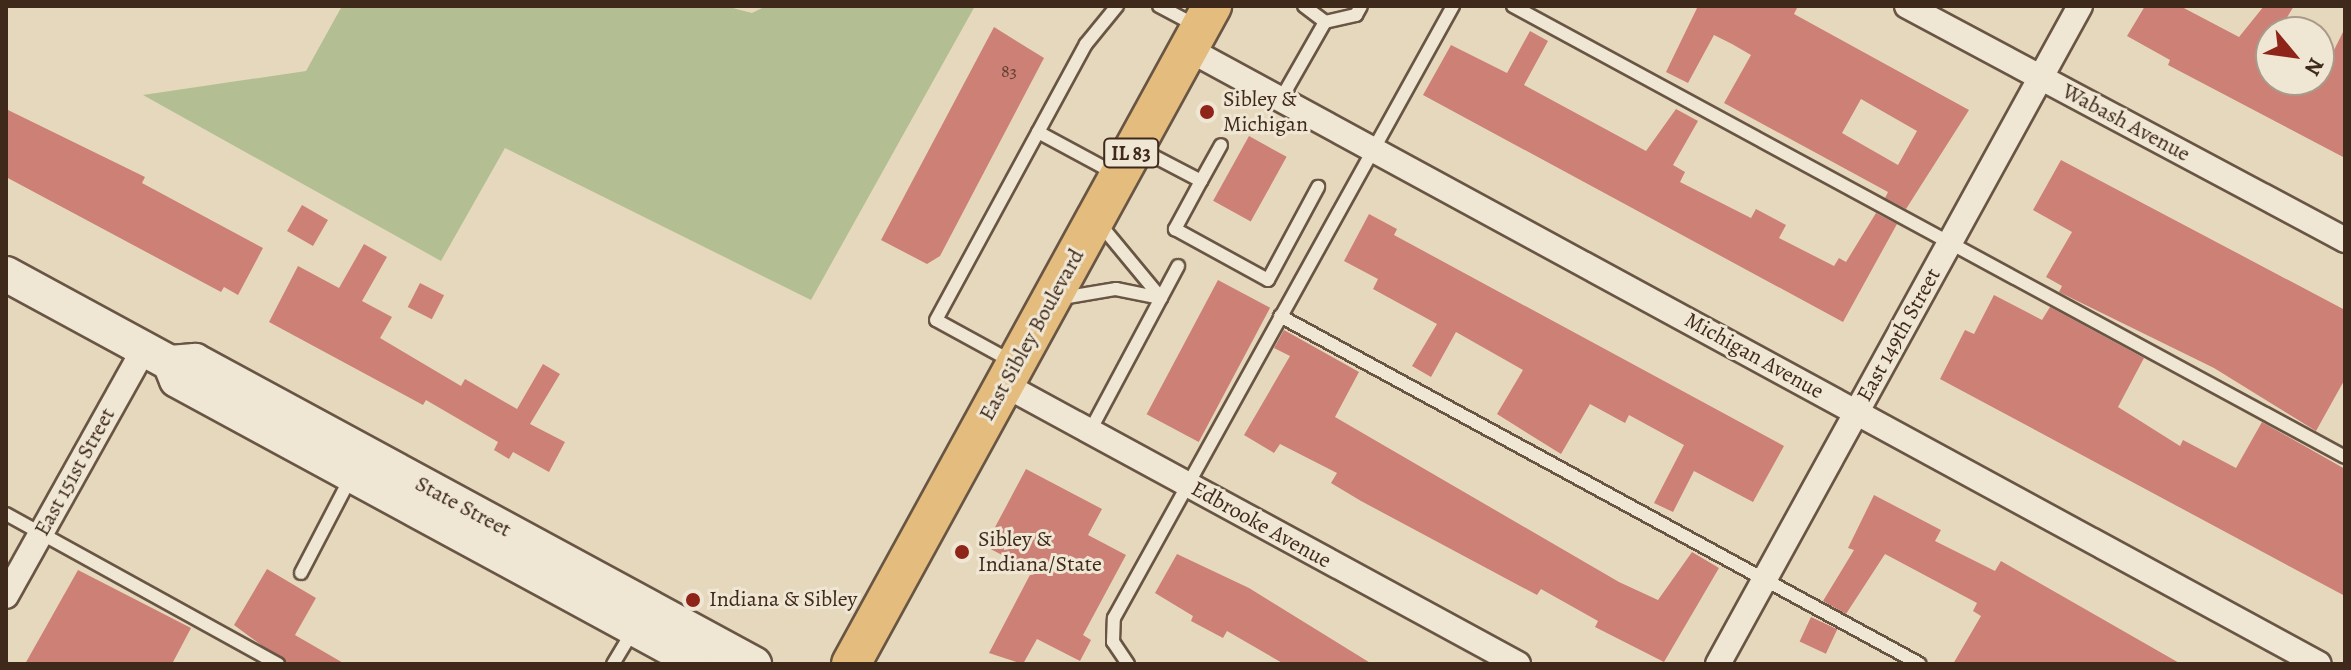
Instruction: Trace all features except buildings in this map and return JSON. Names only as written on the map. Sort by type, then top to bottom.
[{"type":"main road","name":"East Sibley Boulevard","points":[[851,664],[1200,27]]},
{"type":"main road","name":"State Street","points":[[6,274],[157,356],[195,361],[754,664]]},
{"type":"main road","name":"State Street","points":[[157,356],[177,380],[634,629],[680,659]]},
{"type":"street","name":"Wabash Avenue","points":[[1907,6],[2345,240]]},
{"type":"street","name":"East 149th Street","points":[[1718,664],[2080,6]]},
{"type":"street","name":"Michigan Avenue","points":[[1200,27],[1281,99],[2319,664]]},
{"type":"street","name":"East 151st Street","points":[[6,596],[41,533],[157,356]]},
{"type":"street","name":"Edbrooke Avenue","points":[[1010,374],[1090,431],[1518,664]]},
{"type":"lane","points":[[1010,374],[936,320],[1086,44],[1117,6]]},
{"type":"lane","points":[[1159,6],[1200,27]]},
{"type":"lane","points":[[1304,6],[1325,22]]},
{"type":"lane","points":[[1281,99],[1325,22],[1356,15],[1361,6]]},
{"type":"lane","points":[[1128,664],[1113,642],[1114,618],[1453,6]]},
{"type":"lane","points":[[1513,6],[2345,457]]},
{"type":"lane","points":[[1038,132],[1201,181]]},
{"type":"lane","points":[[1221,145],[1175,229],[1268,280],[1318,187]]},
{"type":"lane","points":[[1096,218],[1161,298]]},
{"type":"lane","points":[[1090,431],[1178,266]]},
{"type":"lane","points":[[1051,299],[1116,289],[1161,298]]},
{"type":"lane","points":[[1280,316],[1920,664]]},
{"type":"lane","points":[[301,573],[351,477]]},
{"type":"lane","points":[[6,514],[278,664]]},
{"type":"lane","points":[[613,664],[634,629]]},
{"type":"green space","points":[[342,6],[725,6],[752,13],[766,6],[975,6],[811,300],[505,148],[441,261],[143,95],[306,71]]},
{"type":"place","name":"Sibley & Michigan","points":[[1207,112]]},
{"type":"place","name":"Sibley & Indiana/State","points":[[962,552]]},
{"type":"place","name":"Indiana & Sibley","points":[[693,600]]}]
